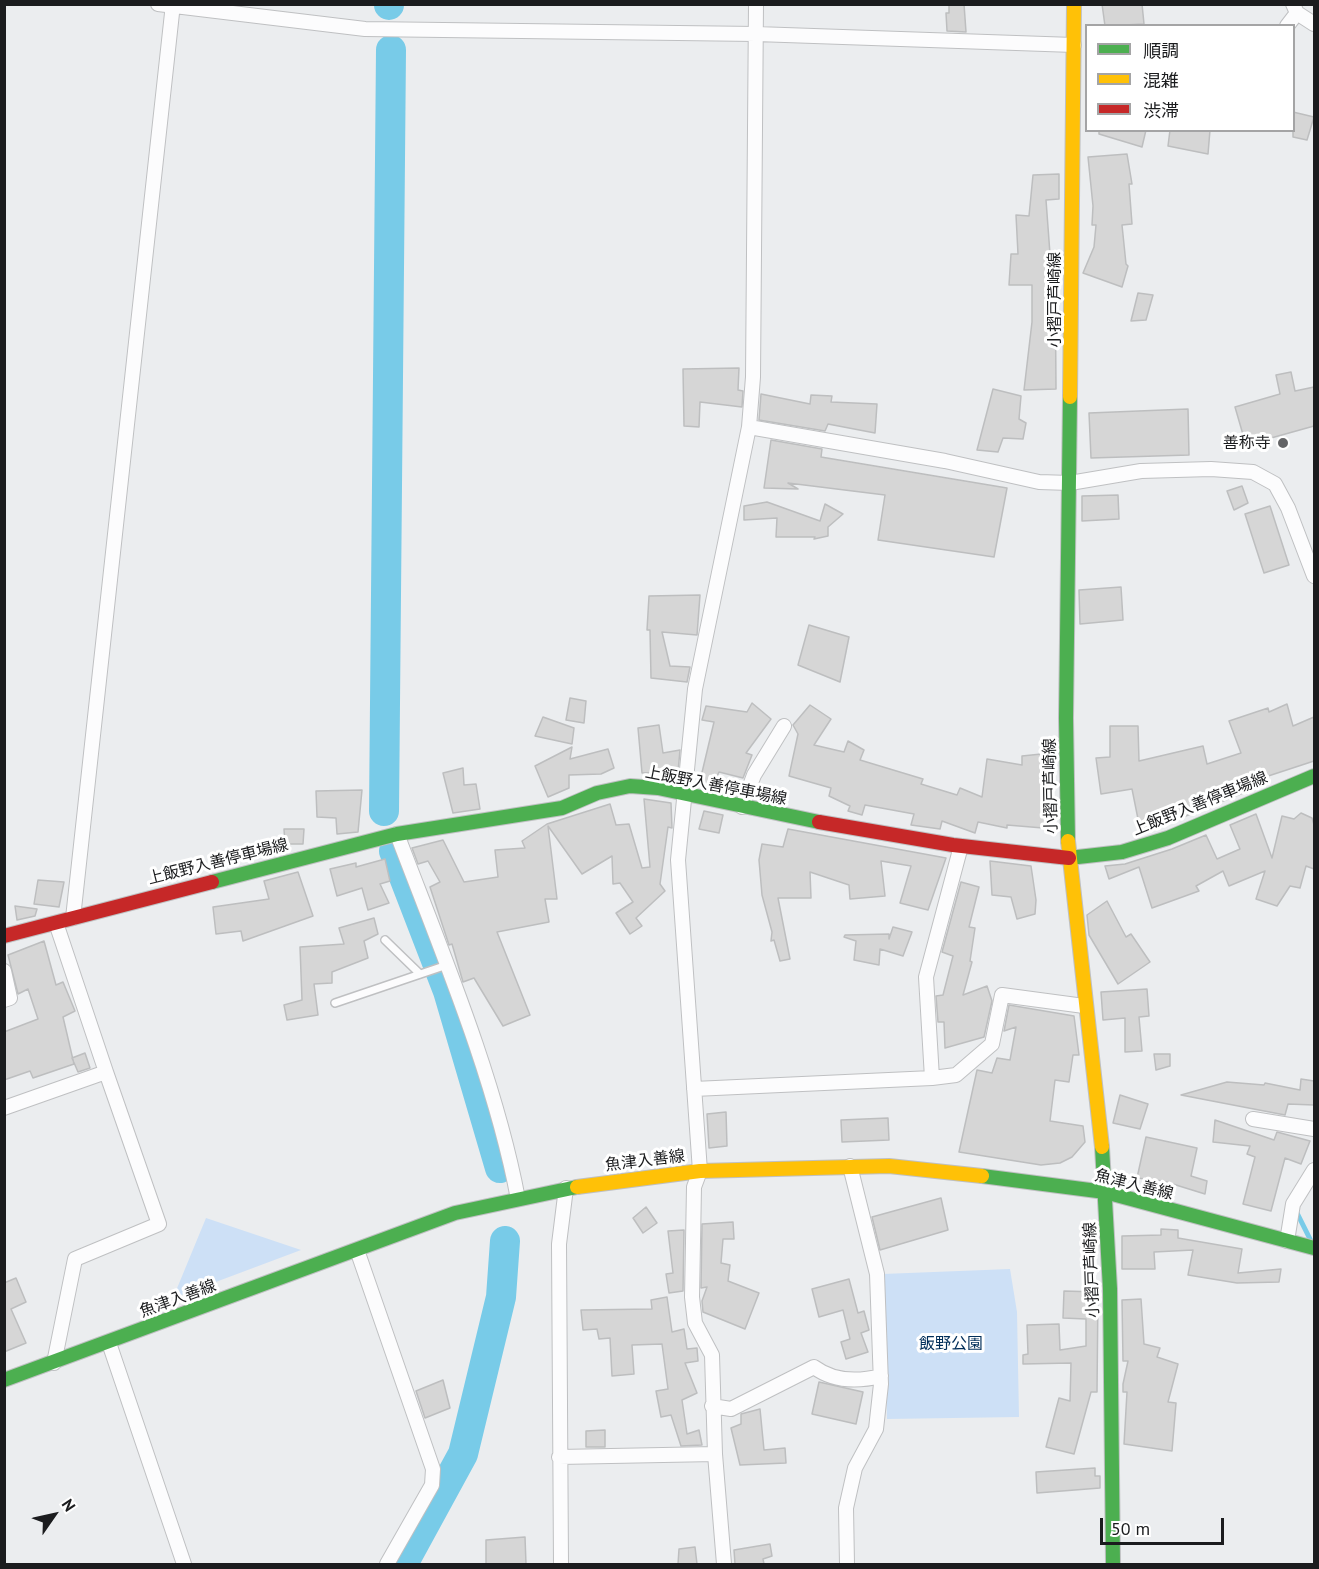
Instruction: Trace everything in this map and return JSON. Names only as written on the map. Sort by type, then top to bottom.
[{"type":"main road","name":"小摺戸芦崎線","points":[[1074,4],[1078,55],[1066,718],[1068,858],[1096,1094],[1105,1192],[1110,1301],[1113,1564]]},
{"type":"main road","name":"上飯野入善停車場線","points":[[4,936],[397,834],[562,808],[597,793],[630,786],[658,788],[742,807],[961,846],[1068,858],[1122,852],[1168,838],[1314,776]]},
{"type":"main road","name":"魚津入善線","points":[[4,1380],[454,1214],[566,1188],[699,1171],[888,1166],[1105,1192],[1314,1248]]},
{"type":"street","points":[[158,4],[365,29],[756,34],[1078,55]]},
{"type":"street","points":[[724,1564],[712,1406],[712,1355],[695,1323],[692,1297],[694,1187],[699,1171],[678,860],[695,689],[749,427],[753,377],[756,4]]},
{"type":"street","points":[[73,918],[173,5]]},
{"type":"street","points":[[1288,24],[1295,9],[1314,24]]},
{"type":"street","points":[[749,427],[945,461],[1039,482],[1070,483],[1141,471],[1253,472],[1275,484],[1288,508],[1314,576]]},
{"type":"street","points":[[742,807],[754,775],[784,726]]},
{"type":"street","points":[[397,834],[447,965],[483,1071],[518,1199]]},
{"type":"street","points":[[932,1078],[926,977],[961,846]]},
{"type":"street","points":[[54,1363],[75,1259],[159,1224],[56,923]]},
{"type":"street","points":[[4,971],[10,998],[4,999]]},
{"type":"street","points":[[694,1089],[956,1075],[992,1044],[1002,995],[1084,1006]]},
{"type":"street","points":[[4,1108],[106,1072]]},
{"type":"street","points":[[1253,1119],[1314,1129]]},
{"type":"street","points":[[847,1564],[846,1508],[855,1468],[876,1428],[881,1376],[877,1274],[850,1166]]},
{"type":"street","points":[[1287,1241],[1293,1204],[1314,1170]]},
{"type":"street","points":[[561,1564],[559,1244],[566,1188]]},
{"type":"street","points":[[357,1250],[433,1469],[432,1485],[387,1564]]},
{"type":"street","points":[[109,1342],[184,1564]]},
{"type":"street","points":[[712,1406],[731,1409],[814,1367],[826,1377],[861,1381],[881,1376]]},
{"type":"street","points":[[559,1457],[715,1454]]},
{"type":"lane","points":[[385,940],[420,974]]},
{"type":"lane","points":[[335,1003],[447,965]]},
{"type":"green space","points":[[206,1218],[301,1250],[173,1298]]},
{"type":"green space","name":"飯野公園","points":[[1010,1269],[1017,1312],[1019,1417],[887,1419],[883,1274]]},
{"type":"building","points":[[949,4],[964,4],[966,32],[947,31],[946,13],[949,13]]},
{"type":"building","points":[[1102,4],[1142,4],[1144,24],[1105,24]]},
{"type":"building","points":[[1295,112],[1314,117],[1307,140],[1293,137]]},
{"type":"building","points":[[1099,132],[1146,132],[1142,147],[1099,134]]},
{"type":"building","points":[[1170,132],[1210,132],[1208,154],[1168,146]]},
{"type":"building","points":[[1127,154],[1132,184],[1129,184],[1132,224],[1122,225],[1128,266],[1122,287],[1083,273],[1094,247],[1096,225],[1092,225],[1093,206],[1088,157]]},
{"type":"building","points":[[1059,174],[1059,199],[1046,200],[1050,254],[1055,254],[1056,389],[1024,390],[1032,322],[1032,285],[1009,285],[1011,254],[1018,254],[1016,215],[1029,216],[1033,175]]},
{"type":"building","points":[[1138,293],[1153,295],[1146,320],[1131,321]]},
{"type":"building","points":[[739,368],[738,390],[743,391],[742,407],[700,402],[699,427],[684,426],[683,369]]},
{"type":"building","points":[[1291,372],[1295,391],[1314,387],[1314,426],[1246,445],[1235,407],[1280,394],[1276,375]]},
{"type":"building","points":[[993,389],[1021,396],[1019,419],[1026,423],[1023,439],[1003,438],[998,452],[977,450]]},
{"type":"building","points":[[761,394],[810,404],[811,395],[832,396],[831,402],[877,404],[875,433],[828,424],[825,431],[759,420]]},
{"type":"building","points":[[1188,409],[1189,455],[1091,458],[1089,413]]},
{"type":"building","points":[[771,440],[822,449],[821,457],[1007,488],[994,557],[878,540],[885,495],[788,483],[798,489],[764,488]]},
{"type":"building","points":[[1242,486],[1248,503],[1234,510],[1227,491]]},
{"type":"building","points":[[1118,495],[1119,519],[1082,521],[1082,496]]},
{"type":"building","points":[[767,502],[820,521],[825,504],[843,514],[828,527],[828,536],[814,539],[815,537],[776,537],[777,518],[744,520],[744,506]]},
{"type":"building","points":[[1270,506],[1289,565],[1264,573],[1245,514]]},
{"type":"building","points":[[1121,587],[1123,620],[1080,624],[1079,590]]},
{"type":"building","points":[[700,595],[697,635],[662,632],[670,666],[690,667],[687,682],[651,678],[650,630],[647,630],[649,596]]},
{"type":"building","points":[[809,625],[849,637],[840,682],[798,665]]},
{"type":"building","points":[[570,698],[586,701],[584,723],[566,720]]},
{"type":"building","points":[[752,703],[771,719],[746,753],[752,755],[743,778],[719,772],[712,788],[699,785],[714,722],[702,720],[706,706],[747,712]]},
{"type":"building","points":[[1287,704],[1293,726],[1314,717],[1314,761],[1253,781],[1254,785],[1246,788],[1248,791],[1141,834],[1132,789],[1101,794],[1096,758],[1110,757],[1110,726],[1138,726],[1139,761],[1203,746],[1207,764],[1241,753],[1229,721],[1268,708],[1269,712]]},
{"type":"building","points":[[810,705],[831,719],[814,745],[844,752],[848,741],[864,750],[860,760],[923,779],[921,784],[957,795],[960,788],[982,797],[987,759],[1022,765],[1022,756],[1051,753],[1055,829],[1007,825],[1007,828],[978,822],[975,833],[942,821],[940,829],[911,825],[914,814],[865,805],[862,815],[848,811],[850,806],[829,796],[831,788],[789,776],[798,734],[793,725]]},
{"type":"building","points":[[543,717],[574,728],[572,744],[535,736]]},
{"type":"building","points":[[659,725],[663,753],[680,750],[678,772],[642,773],[638,728]]},
{"type":"building","points":[[572,747],[570,759],[608,749],[614,768],[601,774],[569,775],[569,788],[548,797],[535,766]]},
{"type":"building","points":[[463,768],[464,785],[476,784],[480,809],[453,813],[443,773]]},
{"type":"building","points":[[362,790],[358,832],[337,834],[336,818],[317,817],[316,791]]},
{"type":"building","points":[[644,799],[671,803],[672,828],[668,827],[660,884],[665,891],[636,918],[642,926],[630,934],[616,913],[633,902],[620,883],[613,884],[612,856],[582,874],[548,826],[557,899],[545,899],[549,922],[497,932],[530,1015],[503,1026],[474,978],[463,982],[452,944],[449,945],[430,887],[440,882],[428,861],[418,864],[412,848],[443,840],[464,882],[498,877],[495,850],[525,848],[522,841],[547,824],[610,804],[616,825],[629,824],[642,868],[650,867]]},
{"type":"building","points":[[704,811],[723,815],[719,833],[699,829]]},
{"type":"building","points":[[1301,813],[1312,818],[1314,825],[1314,869],[1306,866],[1300,888],[1290,886],[1277,906],[1256,899],[1265,871],[1229,886],[1223,871],[1196,886],[1199,891],[1152,908],[1139,867],[1109,879],[1105,866],[1125,864],[1206,835],[1217,859],[1240,849],[1230,825],[1256,814],[1272,858],[1282,816],[1294,819]]},
{"type":"building","points":[[284,829],[304,829],[303,844],[285,844]]},
{"type":"building","points":[[788,829],[946,858],[928,910],[900,903],[911,866],[881,861],[885,896],[850,899],[849,885],[810,872],[811,898],[778,898],[790,959],[780,961],[774,940],[771,941],[772,932],[762,895],[759,860],[762,844],[783,847]]},
{"type":"building","points":[[385,859],[390,881],[380,884],[389,903],[368,910],[362,888],[337,896],[330,869],[356,863],[356,867]]},
{"type":"building","points":[[990,861],[1031,866],[1036,900],[1035,914],[1017,919],[1011,897],[992,895]]},
{"type":"building","points":[[298,872],[313,916],[243,941],[241,931],[216,934],[213,907],[269,899],[264,881]]},
{"type":"building","points":[[38,880],[64,882],[59,907],[34,904]]},
{"type":"building","points":[[961,882],[979,887],[969,927],[975,928],[970,961],[972,962],[963,995],[987,986],[992,1001],[984,1037],[945,1048],[944,1022],[938,1022],[936,996],[943,995],[953,956],[942,952]]},
{"type":"building","points":[[1107,901],[1126,937],[1131,934],[1150,962],[1118,984],[1089,935],[1087,915]]},
{"type":"building","points":[[15,906],[37,909],[35,916],[17,920]]},
{"type":"building","points":[[374,918],[378,934],[364,941],[368,958],[332,972],[332,983],[314,984],[318,1015],[287,1020],[284,1005],[302,1000],[300,947],[344,944],[339,928]]},
{"type":"building","points":[[893,927],[912,932],[903,956],[880,949],[879,965],[854,960],[856,941],[844,937],[845,935],[889,934],[889,939]]},
{"type":"building","points":[[44,941],[56,985],[63,982],[75,1011],[63,1017],[74,1064],[33,1078],[30,1071],[4,1080],[4,1032],[38,1019],[28,989],[18,994],[8,955]]},
{"type":"building","points":[[1147,989],[1149,1016],[1139,1017],[1142,1051],[1125,1052],[1125,1018],[1103,1020],[1101,992]]},
{"type":"building","points":[[1009,1005],[1074,1016],[1079,1055],[1073,1055],[1069,1082],[1055,1080],[1050,1121],[1083,1126],[1085,1142],[1072,1157],[1060,1163],[1041,1165],[959,1152],[977,1070],[992,1073],[997,1058],[1010,1060],[1016,1027],[1004,1031]]},
{"type":"building","points":[[85,1053],[90,1068],[78,1072],[72,1058]]},
{"type":"building","points":[[1154,1054],[1170,1054],[1170,1066],[1156,1070]]},
{"type":"building","points":[[1301,1079],[1314,1081],[1314,1105],[1288,1104],[1285,1115],[1181,1095],[1227,1082],[1264,1085],[1265,1083],[1300,1090]]},
{"type":"building","points":[[1120,1095],[1148,1104],[1140,1129],[1113,1123]]},
{"type":"building","points":[[726,1112],[727,1146],[709,1148],[707,1114]]},
{"type":"building","points":[[888,1118],[889,1140],[842,1142],[841,1120]]},
{"type":"building","points":[[1215,1120],[1274,1140],[1277,1132],[1310,1141],[1301,1164],[1285,1158],[1271,1211],[1243,1204],[1255,1157],[1247,1154],[1250,1146],[1213,1142]]},
{"type":"building","points":[[1146,1137],[1197,1148],[1191,1176],[1207,1181],[1205,1194],[1163,1181],[1137,1178]]},
{"type":"building","points":[[941,1198],[948,1230],[880,1250],[872,1217]]},
{"type":"building","points":[[646,1207],[657,1223],[643,1233],[633,1218]]},
{"type":"building","points":[[733,1222],[734,1239],[723,1239],[721,1263],[730,1265],[728,1281],[759,1293],[745,1329],[703,1312],[702,1301],[707,1287],[701,1288],[702,1224]]},
{"type":"building","points":[[1161,1229],[1178,1230],[1178,1238],[1242,1249],[1238,1273],[1281,1269],[1279,1282],[1237,1283],[1188,1275],[1193,1250],[1154,1252],[1155,1269],[1122,1269],[1122,1236],[1161,1235]]},
{"type":"building","points":[[684,1230],[683,1291],[669,1293],[666,1274],[673,1273],[668,1231]]},
{"type":"building","points":[[16,1278],[26,1302],[11,1309],[26,1343],[4,1352],[4,1283]]},
{"type":"building","points":[[849,1279],[858,1313],[864,1311],[869,1330],[861,1333],[868,1352],[846,1359],[841,1342],[850,1339],[843,1310],[819,1317],[812,1289]]},
{"type":"building","points":[[1064,1291],[1098,1292],[1097,1392],[1091,1392],[1074,1454],[1046,1447],[1059,1398],[1070,1401],[1071,1363],[1023,1364],[1023,1355],[1028,1354],[1027,1325],[1059,1324],[1060,1350],[1086,1346],[1086,1319],[1063,1318]]},
{"type":"building","points":[[667,1297],[672,1332],[684,1329],[687,1349],[697,1348],[698,1361],[685,1363],[697,1393],[682,1400],[687,1434],[699,1430],[702,1445],[681,1446],[671,1415],[661,1417],[656,1391],[668,1389],[662,1344],[632,1345],[634,1374],[612,1376],[610,1338],[599,1339],[597,1329],[583,1330],[581,1310],[652,1309],[651,1300]]},
{"type":"building","points":[[1141,1299],[1144,1344],[1160,1348],[1157,1357],[1178,1364],[1168,1402],[1176,1403],[1172,1451],[1124,1444],[1127,1392],[1123,1392],[1123,1384],[1128,1361],[1123,1361],[1122,1300]]},
{"type":"building","points":[[443,1380],[450,1408],[425,1418],[416,1391]]},
{"type":"building","points":[[819,1382],[863,1392],[856,1424],[812,1414]]},
{"type":"building","points":[[760,1409],[764,1450],[785,1448],[786,1463],[740,1465],[731,1428],[741,1424],[741,1414]]},
{"type":"building","points":[[605,1430],[605,1447],[586,1447],[586,1431]]},
{"type":"building","points":[[1095,1468],[1095,1476],[1100,1476],[1100,1488],[1037,1493],[1036,1472]]},
{"type":"building","points":[[525,1537],[526,1564],[486,1564],[486,1540]]},
{"type":"building","points":[[770,1544],[772,1556],[763,1559],[764,1564],[735,1564],[734,1550]]},
{"type":"building","points":[[695,1547],[697,1564],[678,1564],[679,1549]]},
{"type":"waterway","points":[[384,811],[391,50]]},
{"type":"waterway","points":[[394,851],[448,991],[500,1168]]},
{"type":"waterway","points":[[1296,1211],[1312,1243]]},
{"type":"waterway","points":[[403,1564],[463,1454],[501,1297],[505,1241]]},
{"type":"traffic: fast","points":[[1068,841],[1066,718],[1070,397]]},
{"type":"traffic: fast","points":[[1069,858],[1122,852],[1168,838],[1314,776]]},
{"type":"traffic: fast","points":[[212,882],[397,834],[562,808],[597,793],[630,786],[658,788],[819,822]]},
{"type":"traffic: fast","points":[[1102,1147],[1110,1289],[1113,1564]]},
{"type":"traffic: fast","points":[[982,1176],[1105,1192],[1314,1248]]},
{"type":"traffic: fast","points":[[4,1380],[455,1213],[577,1187]]},
{"type":"traffic: slow","points":[[1070,397],[1074,4]]},
{"type":"traffic: slow","points":[[1068,841],[1102,1147]]},
{"type":"traffic: slow","points":[[577,1187],[700,1171],[889,1166],[982,1176]]},
{"type":"traffic: jam","points":[[819,822],[953,845],[1069,858]]},
{"type":"traffic: jam","points":[[4,936],[212,882]]},
{"type":"place","name":"善称寺","points":[[1283,443]]}]
